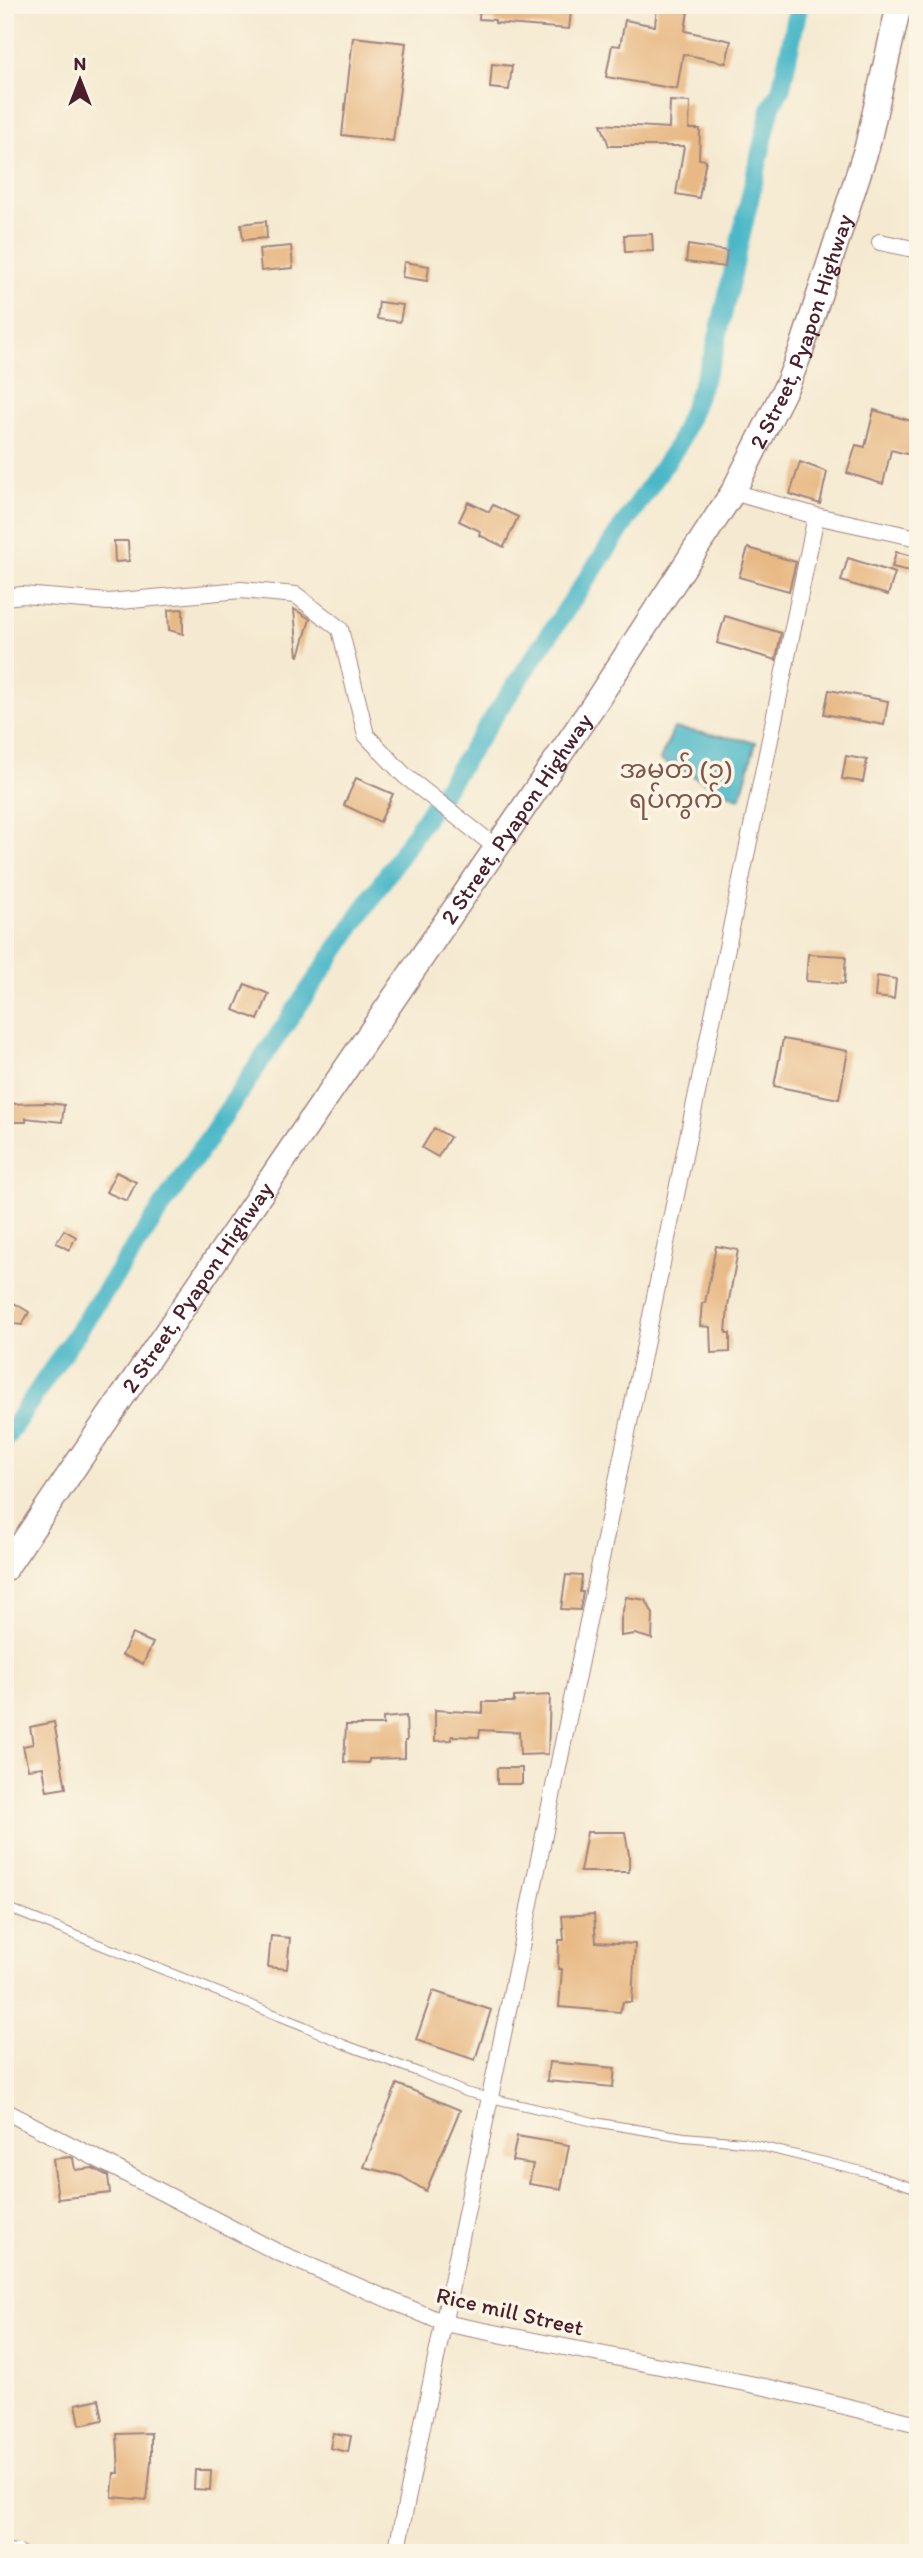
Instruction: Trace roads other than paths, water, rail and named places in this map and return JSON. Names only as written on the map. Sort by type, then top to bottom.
[{"type":"main road","name":"2 Street, Pyapon Highway","points":[[5,1569],[497,848],[733,492],[788,383],[802,348],[867,147],[899,5]]},
{"type":"street","points":[[880,242],[918,250]]},
{"type":"street","points":[[733,492],[816,516],[918,538]]},
{"type":"street","points":[[396,2553],[816,516]]},
{"type":"street","points":[[5,597],[22,595],[109,602],[241,590],[296,595],[340,629],[366,736],[405,776],[497,848]]},
{"type":"street","name":"Rice mill Street","points":[[5,2111],[277,2252],[444,2323],[770,2388],[918,2424]]},
{"type":"street","points":[[5,2552],[19,2553]]},
{"type":"lane","points":[[5,1908],[304,2025],[342,2044],[465,2092],[620,2127],[684,2137],[743,2142],[866,2172],[918,2189]]},
{"type":"water","points":[[674,728],[756,742],[740,799],[660,760]]},
{"type":"waterway","points":[[5,1439],[679,443],[714,353],[771,107],[781,89],[799,5]]},
{"type":"district","name":"အမှတ် (၁) ရပ်ကွက်","points":[[676,784]]}]
